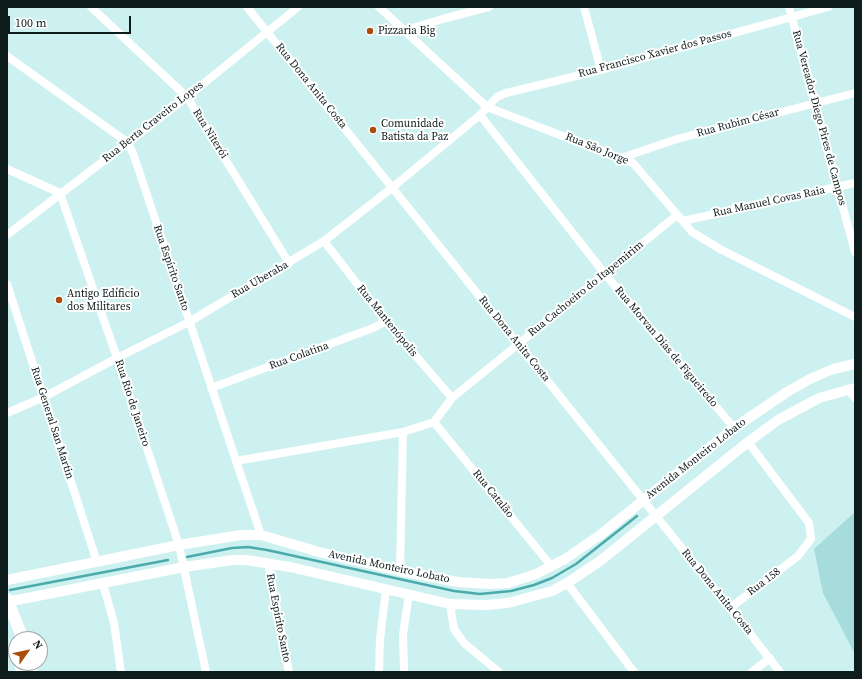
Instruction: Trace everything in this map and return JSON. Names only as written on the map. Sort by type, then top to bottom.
[{"type":"main road","points":[[7,601],[20,631]]},
{"type":"main road","points":[[7,620],[11,631]]},
{"type":"street","name":"Rua Niterói","points":[[91,7],[187,97],[289,263]]},
{"type":"street","name":"Rua Dona Anita Costa","points":[[247,7],[645,501],[780,672]]},
{"type":"street","name":"Rua Berta Craveiro Lopes","points":[[7,235],[187,97],[298,7]]},
{"type":"street","name":"Rua São Jorge","points":[[379,7],[385,10],[406,32],[487,107],[632,163],[692,232],[720,249],[855,317]]},
{"type":"street","points":[[406,32],[419,26],[489,7]]},
{"type":"street","points":[[584,7],[601,70]]},
{"type":"street","name":"Rua Vereador Diego Pires de Campos","points":[[789,7],[855,252]]},
{"type":"street","name":"Rua Francisco Xavier dos Passos","points":[[487,107],[497,97],[506,93],[601,70],[828,7]]},
{"type":"street","points":[[7,56],[127,142]]},
{"type":"street","name":"Rua Rubim César","points":[[622,158],[676,139],[855,93]]},
{"type":"street","name":"Rua Uberaba","points":[[7,413],[44,397],[189,322],[324,241],[393,188],[480,115],[487,107]]},
{"type":"street","name":"Rua Morvan Dias de Figueiredo","points":[[480,115],[605,274],[734,428]]},
{"type":"street","name":"Rua Espírito Santo","points":[[127,142],[212,388],[260,535]]},
{"type":"street","points":[[7,169],[60,193]]},
{"type":"street","name":"Rua Manuel Covas Raia","points":[[683,221],[855,183]]},
{"type":"street","name":"Rua Rio de Janeiro","points":[[60,193],[180,548],[206,672]]},
{"type":"street","name":"Rua Cachoeiro do Itapemirim","points":[[434,422],[452,398],[677,215]]},
{"type":"street","name":"Rua Mantenópolis","points":[[324,241],[386,321],[452,398]]},
{"type":"street","name":"Rua General San Martin","points":[[7,284],[97,562]]},
{"type":"street","name":"Rua Colatina","points":[[212,388],[373,328],[386,321]]},
{"type":"street","name":"Avenida Monteiro Lobato","points":[[7,580],[97,562],[180,548],[241,535],[260,535],[319,552],[400,572],[458,582],[491,584],[508,583],[536,574],[565,559],[645,501],[734,428],[787,392],[810,379],[833,369],[855,364]]},
{"type":"street","points":[[852,388],[855,398]]},
{"type":"street","name":"Avenida Monteiro Lobato","points":[[7,601],[103,584],[184,565],[233,560],[268,563],[290,567],[450,604],[486,605],[508,603],[552,591],[600,562],[656,515],[778,420],[801,406],[819,398],[852,388]]},
{"type":"street","points":[[236,461],[403,432],[434,422]]},
{"type":"street","name":"Rua Catalão","points":[[434,422],[552,566]]},
{"type":"street","points":[[400,572],[403,432]]},
{"type":"street","name":"Rua 158","points":[[730,608],[798,556],[811,539],[809,523],[748,442]]},
{"type":"street","name":"Rua Espírito Santo","points":[[268,563],[289,672]]},
{"type":"street","points":[[566,583],[634,672]]},
{"type":"street","points":[[103,584],[114,623],[121,672]]},
{"type":"street","points":[[379,672],[380,639],[386,590]]},
{"type":"street","points":[[404,672],[403,635],[409,594]]},
{"type":"street","points":[[450,604],[454,629],[464,643],[499,672]]},
{"type":"street","points":[[752,672],[770,658]]},
{"type":"shaded area","points":[[855,512],[855,654],[823,593],[814,549]]},
{"type":"waterway","points":[[187,557],[232,548],[248,547],[454,591],[480,594],[511,591],[534,585],[552,578],[576,564],[637,516]]},
{"type":"waterway","points":[[10,590],[168,560]]},
{"type":"place","name":"Pizzaria Big","points":[[370,31]]},
{"type":"place","name":"Comunidade Batista da Paz","points":[[373,130]]},
{"type":"place","name":"Antigo Edíficio dos Militares","points":[[59,300]]}]
